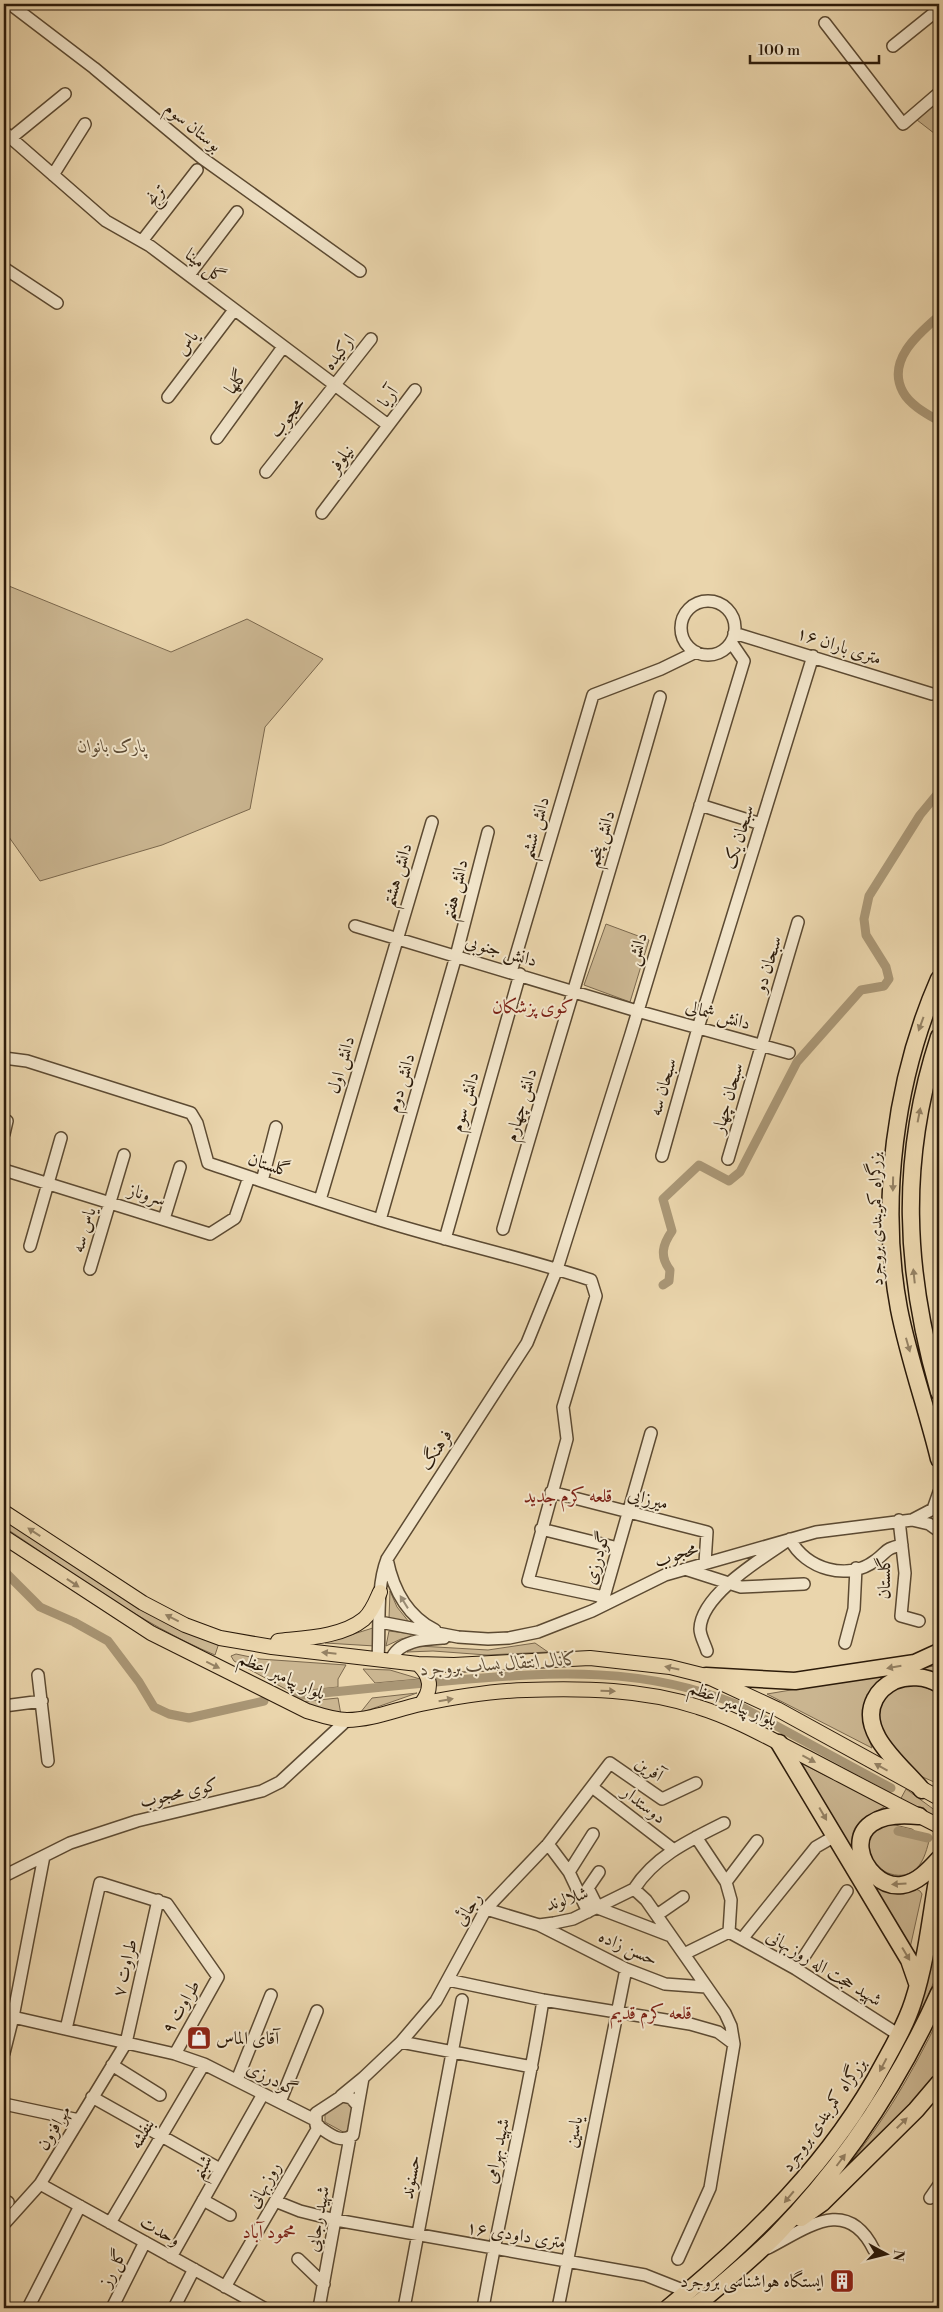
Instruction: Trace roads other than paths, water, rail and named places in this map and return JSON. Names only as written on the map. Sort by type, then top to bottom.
[{"type":"highway","name":"بزرگراه کمربندی بروجرد","points":[[939,979],[916,1039],[899,1108],[894,1150],[892,1220],[894,1269],[899,1309],[939,1459]]},
{"type":"highway","name":"بزرگراه کمربندی بروجرد","points":[[939,1037],[924,1089],[916,1131],[912,1177],[911,1226],[916,1295],[939,1392]]},
{"type":"highway","points":[[706,1676],[795,1681],[915,1663],[939,1652]]},
{"type":"highway","points":[[922,1790],[884,1749],[876,1733],[871,1712],[877,1695],[883,1688],[897,1680],[919,1678],[939,1684]]},
{"type":"highway","points":[[779,1743],[909,1960],[918,1985]]},
{"type":"highway","points":[[919,1816],[884,1816],[870,1824],[862,1832],[860,1841],[863,1860],[876,1877],[883,1882],[897,1886],[912,1882],[939,1859]]},
{"type":"highway","name":"بزرگراه کمربندی بروجرد","points":[[668,2308],[754,2234],[805,2178],[864,2099],[899,2035],[918,1985],[939,1869]]},
{"type":"highway","name":"بزرگراه کمربندی بروجرد","points":[[693,2308],[774,2236],[823,2182],[858,2136],[906,2060],[939,1993]]},
{"type":"highway","points":[[774,2236],[822,2203],[916,2110],[939,2083]]},
{"type":"main road","name":"بلوار پیامبر اعظم","points":[[4,1512],[112,1583],[162,1613],[220,1638],[418,1664],[590,1658],[670,1667],[706,1676],[777,1709],[939,1798]]},
{"type":"main road","name":"بلوار پیامبر اعظم","points":[[4,1537],[123,1616],[170,1644],[307,1711],[329,1718],[347,1720],[478,1694],[525,1690],[619,1692],[675,1700],[698,1707],[779,1743],[939,1826]]},
{"type":"main road","points":[[255,1644],[320,1636],[349,1627],[366,1618],[380,1592]]},
{"type":"main road","points":[[418,1664],[425,1671],[430,1685],[422,1704]]},
{"type":"street","name":"بوستان سوم","points":[[10,4],[94,68],[202,158],[360,271]]},
{"type":"street","points":[[893,46],[939,10]]},
{"type":"street","points":[[825,23],[903,124],[939,93]]},
{"type":"street","points":[[7,135],[65,94]]},
{"type":"street","points":[[53,175],[85,124]]},
{"type":"street","name":"گل مینا","points":[[7,135],[106,221],[142,242],[189,275],[388,425]]},
{"type":"street","name":"ترنج","points":[[142,242],[197,170]]},
{"type":"street","points":[[189,275],[237,212]]},
{"type":"street","points":[[4,268],[57,303]]},
{"type":"street","name":"یاس","points":[[168,397],[234,310]]},
{"type":"street","name":"ارکیده","points":[[335,386],[371,339]]},
{"type":"street","name":"گلها","points":[[217,438],[283,347]]},
{"type":"street","name":"محجوب","points":[[266,472],[335,386]]},
{"type":"street","name":"آریا","points":[[388,425],[415,390]]},
{"type":"street","name":"نیلوفر","points":[[322,513],[388,425]]},
{"type":"street","points":[[700,602],[718,603],[732,615],[733,637],[719,652],[704,654],[696,652],[684,639],[682,621],[686,612],[700,602]]},
{"type":"street","name":"۱۶ متری باران","points":[[733,637],[813,656],[932,694]]},
{"type":"street","name":"دانش","points":[[557,1269],[744,661],[733,637]]},
{"type":"street","name":"دانش ششم","points":[[515,973],[593,695],[696,652]]},
{"type":"street","name":"سبحان یک","points":[[698,1028],[813,656]]},
{"type":"street","name":"دانش پنجم","points":[[572,990],[621,836],[660,697]]},
{"type":"street","points":[[700,804],[761,824]]},
{"type":"street","name":"دانش هشتم","points":[[396,938],[432,822]]},
{"type":"street","name":"دانش هفتم","points":[[456,956],[488,832]]},
{"type":"street","name":"سبحان دو","points":[[762,1046],[798,922]]},
{"type":"street","name":"دانش جنوبی","points":[[355,926],[637,1011]]},
{"type":"street","name":"دانش اول","points":[[320,1200],[396,938]]},
{"type":"street","name":"دانش دوم","points":[[380,1220],[456,956]]},
{"type":"street","name":"دانش سوم","points":[[445,1239],[515,973]]},
{"type":"street","name":"دانش چهارم","points":[[503,1229],[572,990]]},
{"type":"street","name":"دانش شمالی","points":[[637,1011],[789,1053]]},
{"type":"street","name":"سبحان سه","points":[[662,1156],[698,1028]]},
{"type":"street","name":"سبحان چهار","points":[[728,1159],[762,1046]]},
{"type":"street","name":"گلستان","points":[[4,1058],[26,1061],[191,1113],[197,1123],[208,1163],[380,1220],[591,1280],[596,1296],[563,1408],[567,1439],[551,1492]]},
{"type":"street","points":[[4,1134],[7,1121]]},
{"type":"street","points":[[262,1181],[276,1127]]},
{"type":"street","points":[[30,1246],[61,1138]]},
{"type":"street","name":"یاس سه","points":[[90,1269],[124,1155]]},
{"type":"street","points":[[164,1219],[180,1167]]},
{"type":"street","name":"سروناز","points":[[4,1170],[210,1234],[235,1218],[250,1177]]},
{"type":"street","name":"فرهنگ","points":[[384,1659],[380,1622],[380,1592],[383,1570],[387,1559],[527,1343],[557,1269]]},
{"type":"street","name":"گودرزی","points":[[603,1602],[650,1433]]},
{"type":"street","points":[[551,1492],[528,1581],[603,1602]]},
{"type":"street","name":"میرزایی","points":[[551,1492],[707,1532],[704,1563]]},
{"type":"street","points":[[912,1520],[933,1510],[939,1492]]},
{"type":"street","name":"محجوب","points":[[458,1637],[502,1638],[538,1632],[665,1575],[704,1563],[816,1532],[899,1520],[912,1520]]},
{"type":"street","name":"گلستان","points":[[899,1520],[905,1573],[902,1616],[919,1621]]},
{"type":"street","points":[[912,1520],[929,1524],[939,1532]]},
{"type":"street","points":[[541,1529],[618,1548]]},
{"type":"street","points":[[707,1651],[700,1630],[703,1616],[712,1602],[744,1570],[790,1540],[798,1553],[821,1568],[834,1571],[856,1568],[876,1560],[888,1548],[902,1545]]},
{"type":"street","points":[[387,1559],[397,1590],[413,1615],[434,1629],[458,1637]]},
{"type":"street","points":[[845,1643],[854,1610],[856,1568]]},
{"type":"street","points":[[685,1569],[741,1587],[804,1584]]},
{"type":"street","points":[[380,1622],[458,1637]]},
{"type":"street","points":[[384,1659],[412,1642],[458,1637]]},
{"type":"street","points":[[38,1675],[48,1762]]},
{"type":"street","points":[[4,1706],[42,1702]]},
{"type":"street","name":"کوی محجوب","points":[[4,1876],[70,1842],[137,1821],[262,1791],[280,1782],[347,1720]]},
{"type":"street","name":"آفرین","points":[[610,1763],[662,1799],[696,1783]]},
{"type":"street","name":"رجائی","points":[[341,2096],[401,2042],[436,2001],[486,1909],[548,1844],[610,1763]]},
{"type":"street","name":"دوستدار","points":[[592,1787],[674,1850]]},
{"type":"street","points":[[678,2258],[710,2188],[734,2044],[731,2026],[725,2013],[643,1896],[631,1890],[654,1864],[696,1837],[724,1823]]},
{"type":"street","points":[[569,1872],[593,1834]]},
{"type":"street","points":[[742,1939],[816,1847],[836,1836]]},
{"type":"street","points":[[684,1954],[729,1932],[731,1900],[726,1882],[696,1837]]},
{"type":"street","points":[[726,1882],[757,1841]]},
{"type":"street","points":[[548,1844],[569,1872],[593,1910],[671,1936]]},
{"type":"street","points":[[4,2053],[8,2016],[44,1856]]},
{"type":"street","points":[[593,1910],[588,1888],[599,1872]]},
{"type":"street","points":[[66,2029],[100,1883],[158,1900]]},
{"type":"street","name":"شلالوند","points":[[486,1909],[539,1925],[573,1919],[631,1890]]},
{"type":"street","points":[[796,1969],[847,1891]]},
{"type":"street","points":[[657,1915],[683,1897]]},
{"type":"street","name":"طراوت ۹","points":[[158,1900],[167,1904],[218,1977],[175,2054]]},
{"type":"street","name":"طراوت ۷","points":[[126,2044],[158,1900]]},
{"type":"street","name":"حسن زاده","points":[[539,1925],[626,1968],[665,1984],[706,1987]]},
{"type":"street","name":"شهید حجت اله روزبهانی","points":[[729,1932],[796,1969],[899,2035]]},
{"type":"street","name":"یاسین","points":[[558,2308],[626,1968]]},
{"type":"street","points":[[448,1980],[543,2000],[616,2011],[706,2028],[718,2032],[734,2044]]},
{"type":"street","points":[[237,2080],[271,1995]]},
{"type":"street","name":"حسنوند","points":[[404,2308],[462,2000]]},
{"type":"street","name":"شهید بهرامی","points":[[483,2308],[532,2067],[543,2000]]},
{"type":"street","points":[[280,2102],[316,2011]]},
{"type":"street","name":"گودرزی","points":[[8,2016],[175,2054],[204,2064],[317,2123]]},
{"type":"street","points":[[401,2042],[532,2067]]},
{"type":"street","name":"مهرافزون","points":[[4,2224],[40,2184],[126,2044]]},
{"type":"street","name":"بنفشه","points":[[110,2223],[204,2064]]},
{"type":"street","points":[[112,2065],[160,2095]]},
{"type":"street","points":[[358,2106],[351,2098],[341,2096],[316,2113],[317,2123],[339,2140],[346,2140],[353,2135],[363,2078]]},
{"type":"street","name":"شبنم","points":[[171,2257],[263,2094]]},
{"type":"street","points":[[92,2097],[220,2169]]},
{"type":"street","points":[[4,2104],[79,2120]]},
{"type":"street","name":"روزبهانی","points":[[225,2287],[275,2201],[317,2123]]},
{"type":"street","name":"شهید رجایی","points":[[319,2308],[350,2137]]},
{"type":"street","name":"وحدت","points":[[40,2184],[264,2308]]},
{"type":"street","points":[[930,2198],[939,2185]]},
{"type":"street","points":[[203,2200],[230,2215]]},
{"type":"street","name":"۱۶ متری داودی","points":[[275,2201],[300,2211],[336,2220],[645,2275],[688,2292]]},
{"type":"street","points":[[28,2308],[80,2206]]},
{"type":"street","points":[[753,2256],[823,2220],[834,2220],[856,2225],[866,2234],[874,2250]]},
{"type":"street","name":"گل رز","points":[[112,2308],[145,2242]]},
{"type":"street","points":[[298,2259],[324,2284]]},
{"type":"street","points":[[174,2308],[194,2269]]},
{"type":"waterway","points":[[939,316],[922,331],[907,349],[901,359],[898,370],[899,381],[906,397],[919,409],[939,421]]},
{"type":"waterway","points":[[663,1285],[669,1281],[670,1270],[663,1255],[666,1241],[672,1231],[663,1199],[699,1165],[729,1181],[740,1172],[797,1062],[861,990],[884,986],[889,979],[886,967],[866,935],[864,919],[869,896],[920,815],[939,792]]},
{"type":"waterway","name":"کانال انتقال پساب بروجرد","points":[[4,1571],[40,1607],[74,1622],[108,1641],[139,1682],[154,1707],[169,1714],[189,1718],[264,1701]]},
{"type":"waterway","name":"کانال انتقال پساب بروجرد","points":[[295,1696],[528,1675],[564,1674],[634,1678],[703,1692],[738,1705],[891,1788]]},
{"type":"waterway","name":"کانال انتقال پساب بروجرد","points":[[898,1831],[928,1838]]},
{"type":"place","name":"آقای الماس","points":[[199,2038]]},
{"type":"place","name":"ایستگاه هواشناسی بروجرد","points":[[842,2281]]},
{"type":"district","name":"کوی پزشکان","points":[[533,1007]]},
{"type":"district","name":"قلعه کرم جدید","points":[[568,1496]]},
{"type":"district","name":"قلعه کرم قدیم","points":[[651,2013]]},
{"type":"district","name":"محمود آباد","points":[[269,2232]]},
{"type":"park label","name":"پارک بانوان","points":[[112,746]]}]
